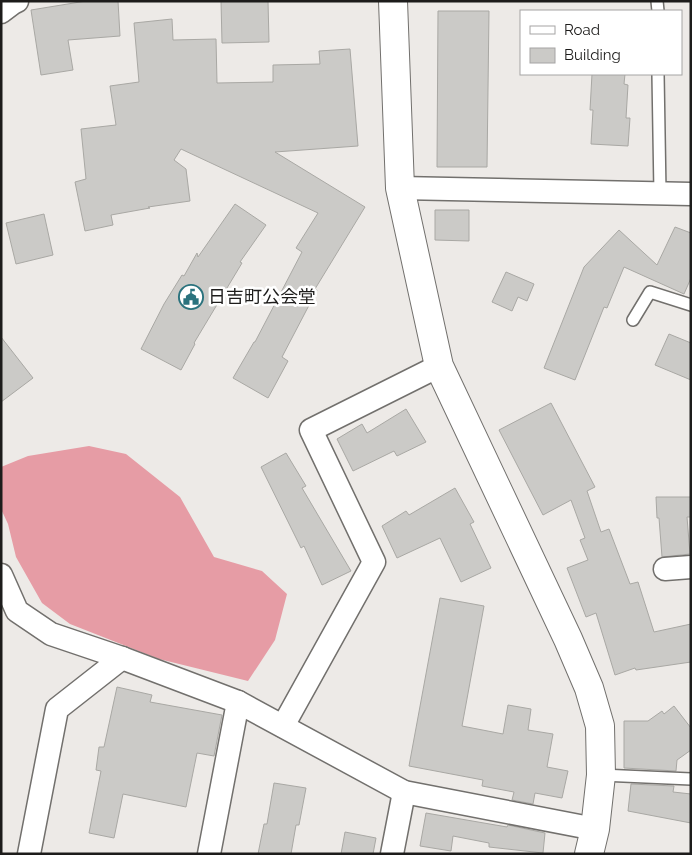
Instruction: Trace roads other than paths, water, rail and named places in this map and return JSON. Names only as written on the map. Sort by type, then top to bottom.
[{"type":"street","points":[[1,12],[12,2],[17,1]]},
{"type":"street","points":[[1,575],[17,611],[51,634],[122,658],[238,702],[404,792],[592,841],[602,775],[600,726],[589,688],[568,639],[439,366],[400,188],[393,1]]},
{"type":"street","points":[[400,188],[691,194]]},
{"type":"street","points":[[283,726],[374,562],[311,430],[439,366]]},
{"type":"street","points":[[665,569],[691,567]]},
{"type":"street","points":[[29,854],[57,710],[122,658]]},
{"type":"street","points":[[209,854],[238,702]]},
{"type":"street","points":[[392,854],[404,792]]},
{"type":"lane","points":[[658,75],[660,193]]},
{"type":"lane","points":[[633,320],[650,292],[691,305]]},
{"type":"lane","points":[[602,775],[691,779]]},
{"type":"place","name":"日吉町公会堂","points":[[191,297]]}]
